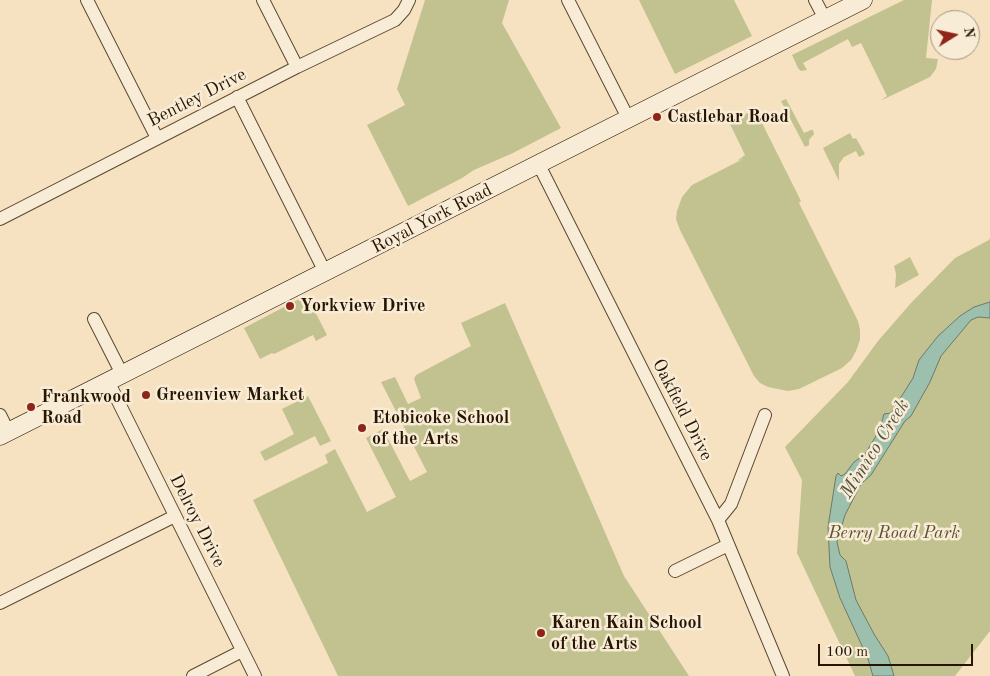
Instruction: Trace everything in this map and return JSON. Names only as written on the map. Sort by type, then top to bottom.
[{"type":"main road","name":"Royal York Road","points":[[4,434],[863,0]]},
{"type":"street","points":[[87,0],[157,138]]},
{"type":"street","points":[[262,0],[296,67]]},
{"type":"street","points":[[568,0],[628,118]]},
{"type":"street","points":[[815,0],[825,19]]},
{"type":"street","name":"Bentley Drive","points":[[0,219],[296,67],[396,20],[408,3]]},
{"type":"street","points":[[237,97],[326,272]]},
{"type":"street","name":"Oakfield Drive","points":[[539,165],[718,520],[783,676]]},
{"type":"street","name":"Delroy Drive","points":[[94,319],[115,378],[175,516],[255,676]]},
{"type":"street","points":[[0,415],[4,434]]},
{"type":"street","points":[[718,520],[731,504],[766,415]]},
{"type":"street","points":[[0,603],[175,516]]},
{"type":"street","points":[[675,571],[728,545]]},
{"type":"street","points":[[193,676],[242,651]]},
{"type":"green space","points":[[425,0],[509,0],[502,23],[561,128],[513,153],[474,170],[408,206],[367,125],[405,105],[397,89]]},
{"type":"green space","points":[[639,0],[734,0],[752,36],[675,74]]},
{"type":"green space","points":[[904,0],[932,0],[926,58],[938,60],[936,69],[930,77],[880,101],[887,96],[861,43],[852,47],[848,39],[803,63],[807,70],[801,71],[798,68],[792,55]]},
{"type":"green space","points":[[786,99],[804,133],[813,130],[814,134],[809,140],[809,145],[805,147],[781,101]]},
{"type":"green space","points":[[756,111],[801,201],[799,203],[858,321],[860,330],[860,340],[856,351],[851,360],[842,368],[799,389],[788,391],[768,387],[760,383],[754,376],[676,219],[682,197],[692,185],[743,159],[737,161],[745,155],[729,122]]},
{"type":"green space","points":[[850,133],[853,139],[856,138],[865,154],[859,157],[856,151],[844,157],[839,164],[839,181],[823,148]]},
{"type":"green space","name":"Berry Road Park","points":[[990,238],[990,631],[955,676],[855,676],[797,553],[802,480],[785,447],[848,382],[878,341],[911,303],[955,258]]},
{"type":"green space","points":[[910,257],[919,275],[895,288],[896,274],[894,266]]},
{"type":"green space","points":[[303,297],[309,300],[327,335],[316,341],[313,335],[260,359],[244,328]]},
{"type":"green space","points":[[505,303],[624,576],[689,676],[338,676],[253,500],[328,463],[325,455],[335,449],[367,512],[396,497],[366,438],[383,429],[410,481],[427,472],[381,382],[395,377],[408,404],[421,398],[414,379],[416,375],[471,346],[461,323]]},
{"type":"green space","points":[[308,396],[331,441],[320,446],[315,436],[265,461],[260,452],[294,434],[282,409]]},
{"type":"water","name":"Mimico Creek","points":[[990,302],[990,318],[978,317],[971,320],[941,356],[930,382],[911,416],[905,421],[871,475],[861,484],[845,515],[837,542],[840,555],[846,561],[856,600],[888,656],[894,676],[873,676],[868,659],[840,598],[830,567],[828,527],[836,476],[838,473],[841,476],[845,474],[854,462],[865,454],[879,431],[884,414],[891,413],[913,378],[919,360],[938,336],[960,316],[974,307]]},
{"type":"place","name":"Castlebar Road","points":[[657,117]]},
{"type":"place","name":"Yorkview Drive","points":[[290,306]]},
{"type":"place","name":"Greenview Market","points":[[146,395]]},
{"type":"place","name":"Frankwood Road","points":[[31,407]]},
{"type":"place","name":"Etobicoke School of the Arts","points":[[362,428]]},
{"type":"place","name":"Karen Kain School of the Arts","points":[[541,633]]}]
